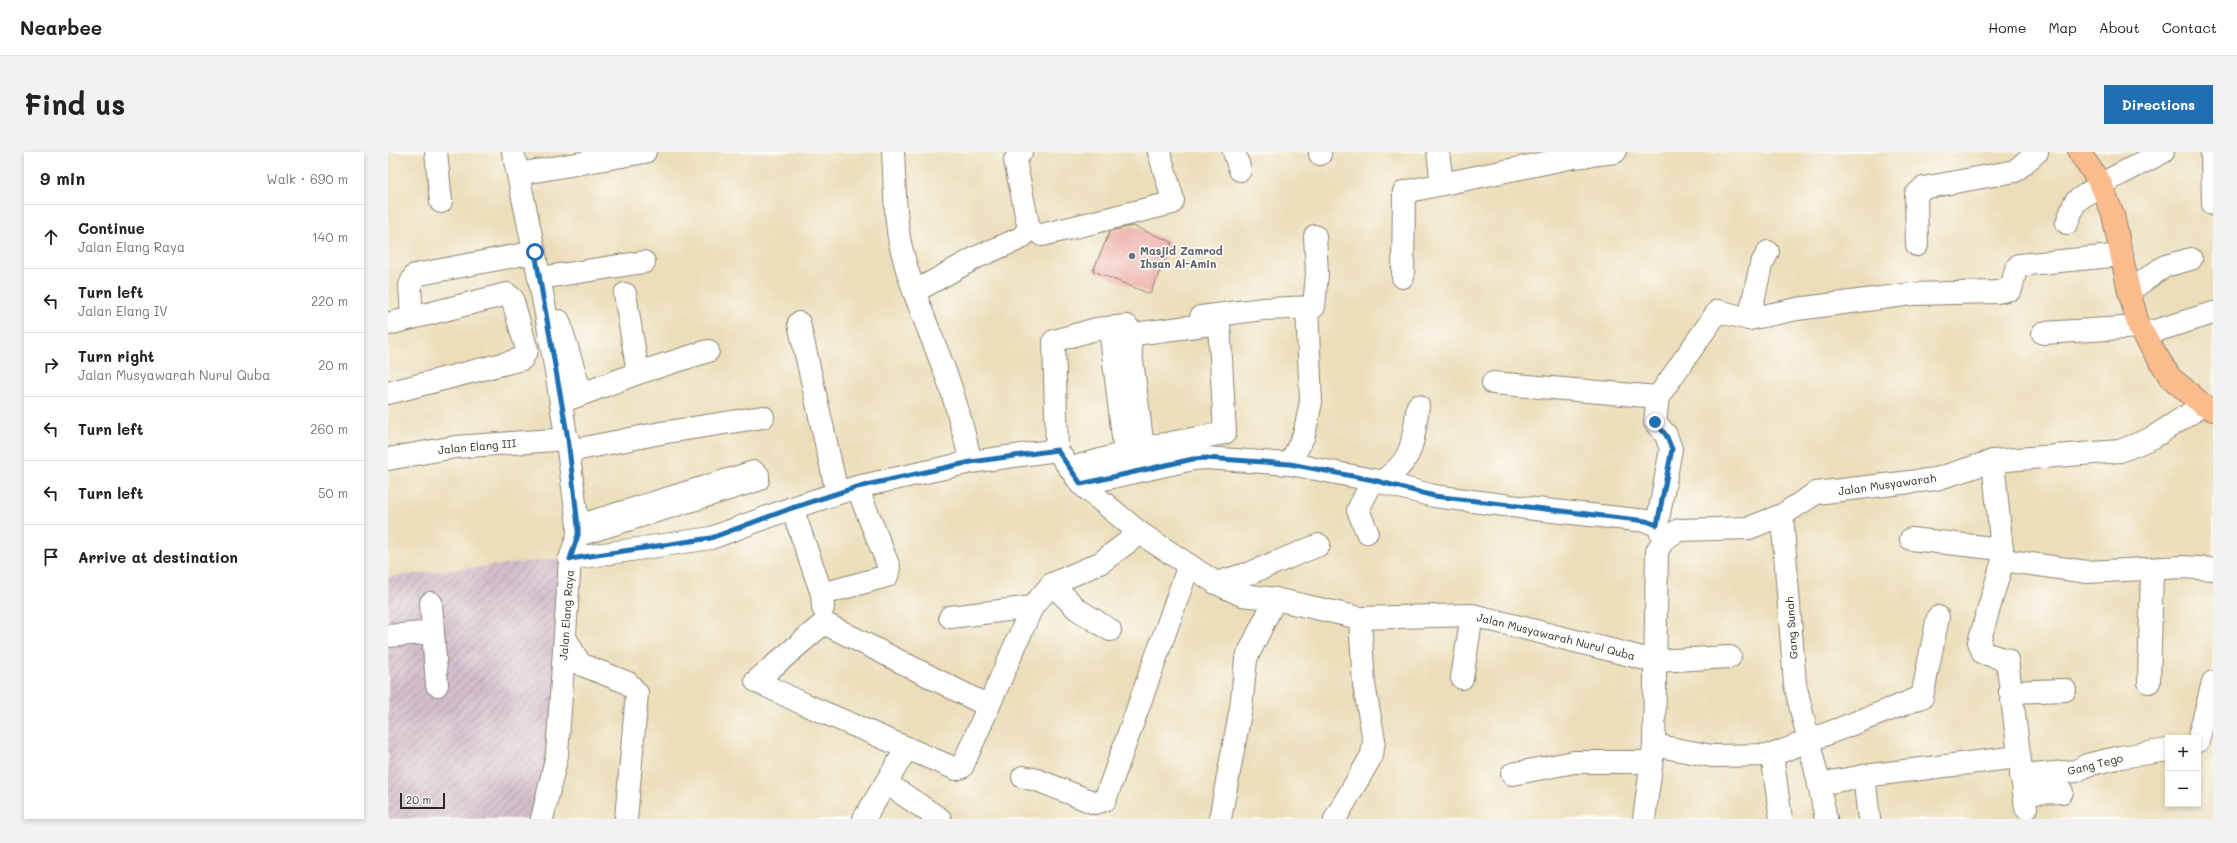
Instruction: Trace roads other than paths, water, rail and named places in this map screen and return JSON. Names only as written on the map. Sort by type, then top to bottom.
[{"type":"main road","points":[[2079,152],[2101,184],[2114,215],[2130,291],[2141,330],[2170,377],[2208,408]]},
{"type":"street","points":[[436,152],[441,202]]},
{"type":"street","name":"Jalan Elang Raya","points":[[513,152],[540,278],[569,445],[578,531],[570,559],[557,755],[542,819]]},
{"type":"street","points":[[893,152],[898,233],[914,292],[945,370],[959,412],[971,462]]},
{"type":"street","points":[[914,292],[977,257],[1021,238],[1029,229],[1015,160],[1021,152]]},
{"type":"street","points":[[1042,235],[1172,203],[1174,200],[1159,152]]},
{"type":"street","points":[[1438,152],[1442,183]]},
{"type":"street","points":[[1403,277],[1404,192],[1442,183],[1510,161],[1615,152]]},
{"type":"street","points":[[1917,245],[1916,195],[1918,191],[1923,188],[2015,171],[2037,152]]},
{"type":"street","points":[[2067,223],[2075,202],[2101,184],[2163,152]]},
{"type":"street","points":[[2212,152],[2213,204]]},
{"type":"street","points":[[518,174],[638,153]]},
{"type":"street","points":[[570,559],[711,538],[792,508],[847,490],[971,462],[1057,450],[1054,341],[1096,329],[1263,309],[1314,307],[1317,274],[1315,236]]},
{"type":"street","points":[[412,318],[410,285],[415,275],[535,252]]},
{"type":"street","points":[[1749,319],[1760,265],[1768,252]]},
{"type":"street","points":[[1644,819],[1653,753],[1657,551],[1672,449],[1666,435],[1655,422],[1658,397],[1718,311],[1749,319],[1797,309],[1912,294],[2001,291],[2011,289],[2016,269],[2019,265],[2122,255]]},
{"type":"street","points":[[2130,291],[2165,266],[2190,259]]},
{"type":"street","points":[[540,278],[644,262]]},
{"type":"street","points":[[388,324],[507,294],[512,298],[527,350],[526,355],[522,359],[388,393]]},
{"type":"street","points":[[625,294],[638,373]]},
{"type":"street","points":[[554,302],[581,394]]},
{"type":"street","points":[[1290,464],[1304,435],[1311,402],[1306,308]]},
{"type":"street","points":[[2043,333],[2158,330],[2213,313]]},
{"type":"street","points":[[799,323],[847,490],[889,567],[887,576],[822,594]]},
{"type":"street","points":[[1076,476],[1134,451],[1226,433],[1219,323],[1129,336],[1134,451]]},
{"type":"street","points":[[561,402],[638,373],[708,351]]},
{"type":"street","points":[[1493,383],[1658,397]]},
{"type":"street","points":[[1367,532],[1358,510],[1377,481],[1393,474],[1411,452],[1418,406]]},
{"type":"street","name":"Jalan Musyawarah","points":[[1660,532],[1749,528],[1782,515],[1816,493],[1936,479],[1993,461],[2120,451],[2152,438],[2208,408]]},
{"type":"street","name":"Jalan Elang III","points":[[388,459],[455,447],[569,445],[764,417]]},
{"type":"street","name":"Jalan Musyawarah Nurul Quba","points":[[1057,450],[1076,476],[1140,533],[1216,583],[1242,595],[1275,599],[1360,618],[1472,615],[1654,661],[1730,657]]},
{"type":"street","points":[[1076,476],[1200,458],[1290,464],[1377,481],[1434,496],[1646,521],[1660,532]]},
{"type":"street","points":[[1993,461],[2002,554],[1979,642],[1983,653],[2007,660],[2022,784]]},
{"type":"street","points":[[754,472],[758,475],[758,480],[578,531],[754,472]]},
{"type":"street","points":[[792,508],[822,594],[824,623]]},
{"type":"street","name":"Gang Sunah","points":[[1782,515],[1795,684],[1826,819]]},
{"type":"street","points":[[824,623],[756,681],[804,704],[956,769],[962,767],[1032,607],[1052,584],[1100,563],[1140,533]]},
{"type":"street","points":[[1911,539],[2002,554],[2087,572],[2182,567],[2213,569]]},
{"type":"street","points":[[1216,583],[1250,573],[1319,545]]},
{"type":"street","points":[[1023,777],[1037,780],[1095,803],[1105,800],[1189,565]]},
{"type":"street","points":[[2149,682],[2152,569]]},
{"type":"street","points":[[1052,584],[1077,609],[1110,630]]},
{"type":"street","points":[[1220,819],[1242,708],[1246,659],[1275,599]]},
{"type":"street","points":[[431,603],[437,685]]},
{"type":"street","points":[[950,617],[1032,607]]},
{"type":"street","points":[[1462,678],[1472,615]]},
{"type":"street","points":[[1512,774],[1574,762],[1653,753],[1712,756],[1772,755],[1922,697],[1938,617]]},
{"type":"street","points":[[1335,819],[1372,755],[1375,745],[1364,685],[1360,618]]},
{"type":"street","points":[[824,623],[988,706]]},
{"type":"street","points":[[388,636],[433,632]]},
{"type":"street","points":[[565,637],[580,664],[628,683],[637,693],[626,819]]},
{"type":"street","points":[[2200,735],[2213,682]]},
{"type":"street","points":[[2010,692],[2065,690]]},
{"type":"street","points":[[864,819],[907,748]]},
{"type":"street","name":"Gang Tego","points":[[2022,784],[2076,771],[2087,765],[2122,757],[2165,750]]},
{"type":"street","points":[[1772,755],[1780,819]]},
{"type":"street","points":[[1864,776],[1869,819]]},
{"type":"street","points":[[1819,784],[1864,776],[2022,784],[2062,792]]},
{"type":"street","points":[[886,783],[940,819]]},
{"type":"place","name":"Masjid Zamrod Ihsan Al-Amin","points":[[1132,256]]}]
